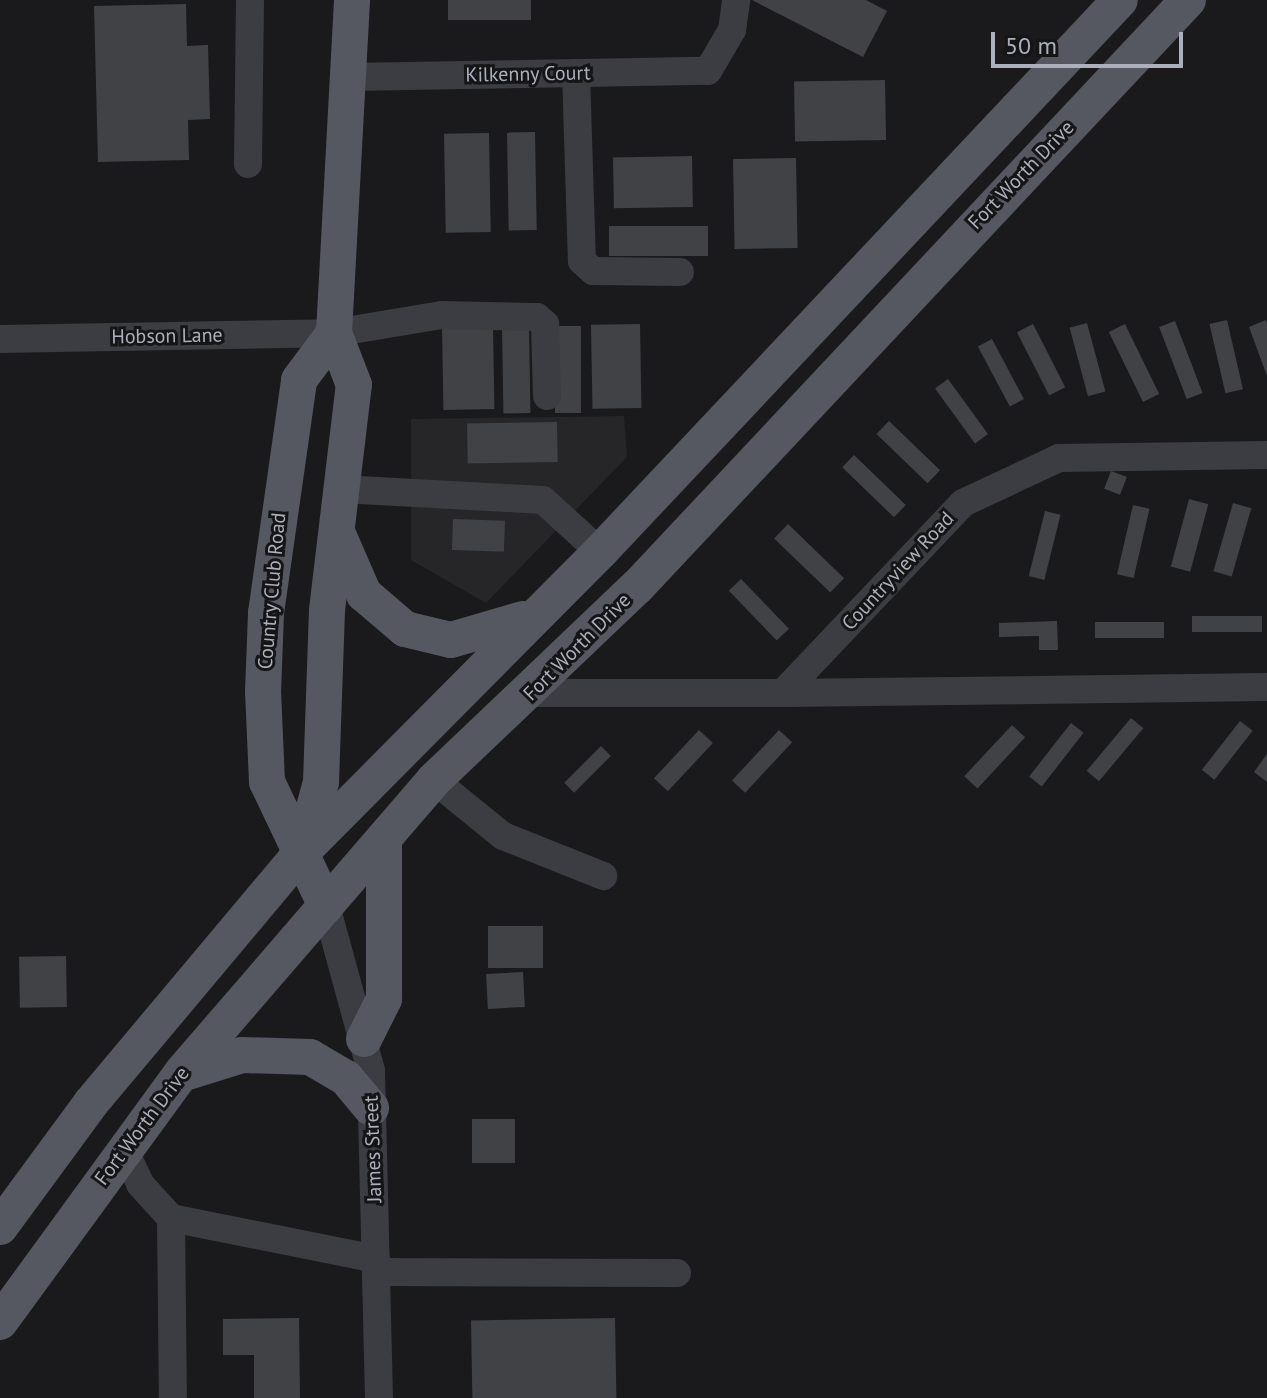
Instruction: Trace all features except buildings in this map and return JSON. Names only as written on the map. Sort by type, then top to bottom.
[{"type":"main road","points":[[301,853],[321,782],[336,531],[354,385],[334,333],[352,0]]},
{"type":"main road","points":[[0,1227],[91,1103],[301,853],[600,552],[1120,0]]},
{"type":"main road","name":"Fort Worth Drive","points":[[0,1322],[181,1074],[434,780],[531,693],[1188,0]]},
{"type":"main road","name":"Country Club Road","points":[[326,906],[267,782],[266,613],[299,380],[334,333]]},
{"type":"main road","points":[[336,531],[364,594],[405,629],[451,640],[540,611]]},
{"type":"main road","points":[[364,1039],[384,999],[384,839]]},
{"type":"main road","points":[[181,1074],[242,1055],[310,1057],[346,1078],[371,1108]]},
{"type":"street","points":[[248,164],[250,0]]},
{"type":"street","name":"Kilkenny Court","points":[[349,77],[708,71],[732,30],[736,0]]},
{"type":"street","points":[[576,73],[582,261],[593,271],[680,272]]},
{"type":"street","name":"Hobson Lane","points":[[0,339],[334,333],[442,315],[537,317],[545,324],[547,396]]},
{"type":"street","name":"Countryview Road","points":[[783,693],[963,503],[1059,458],[1267,455]]},
{"type":"street","points":[[341,489],[543,500],[600,552]]},
{"type":"street","points":[[531,693],[1267,687]]},
{"type":"street","points":[[434,780],[503,836],[603,876]]},
{"type":"street","name":"James Street","points":[[326,906],[364,1039],[371,1108],[379,1398]]},
{"type":"street","points":[[124,1149],[140,1184],[171,1218],[376,1265],[677,1273]]},
{"type":"street","points":[[171,1218],[173,1398]]},
{"type":"shaded area","points":[[624,416],[627,457],[486,603],[411,560],[411,419]]}]
